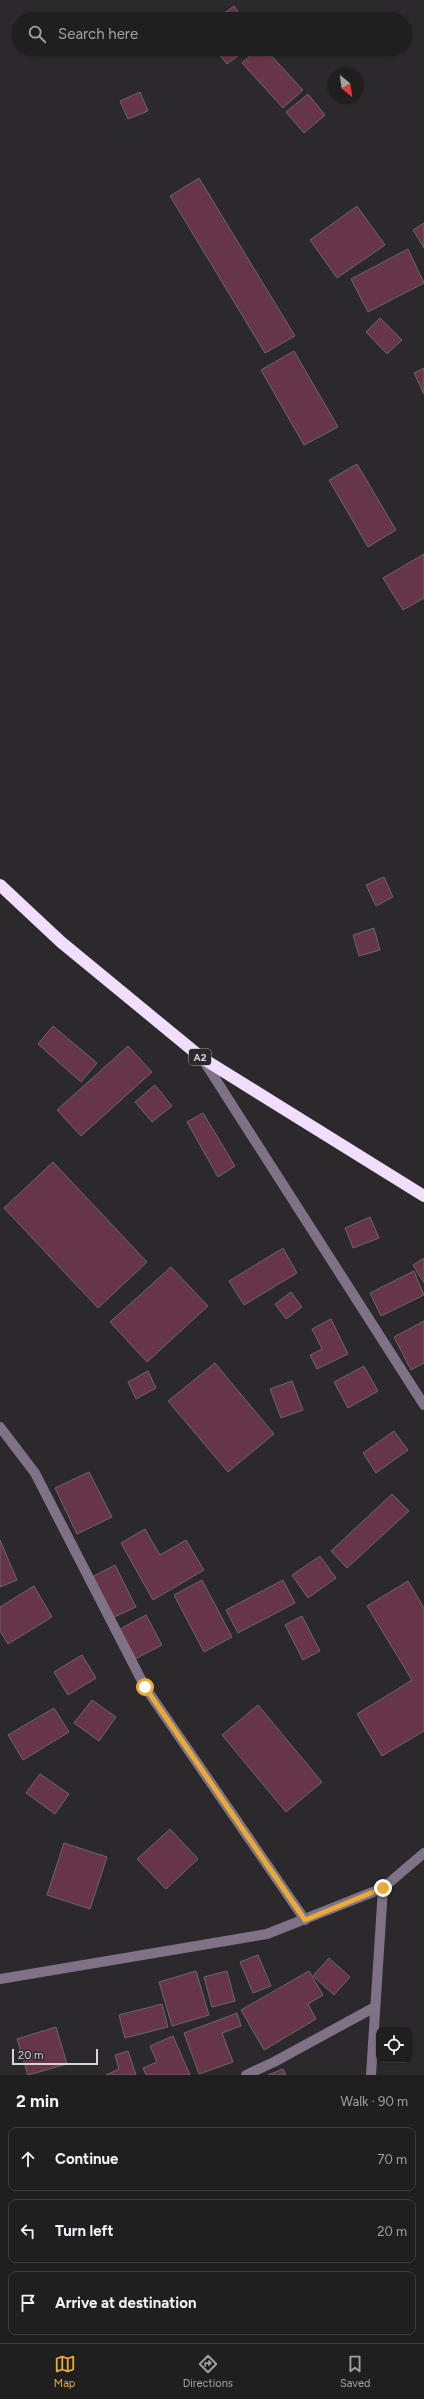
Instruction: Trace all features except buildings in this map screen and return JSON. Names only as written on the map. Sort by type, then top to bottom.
[{"type":"highway","name":"A2","points":[[0,885],[61,942],[202,1058],[424,1196]]},
{"type":"street","points":[[202,1058],[424,1405]]},
{"type":"street","points":[[0,1427],[35,1473],[145,1687],[305,1920]]},
{"type":"street","points":[[0,1979],[267,1934],[383,1888],[424,1854]]},
{"type":"street","points":[[371,2075],[383,1888]]},
{"type":"street","points":[[246,2075],[274,2062],[376,2007]]},
{"type":"route","points":[[145,1687],[305,1920],[383,1888]]}]
